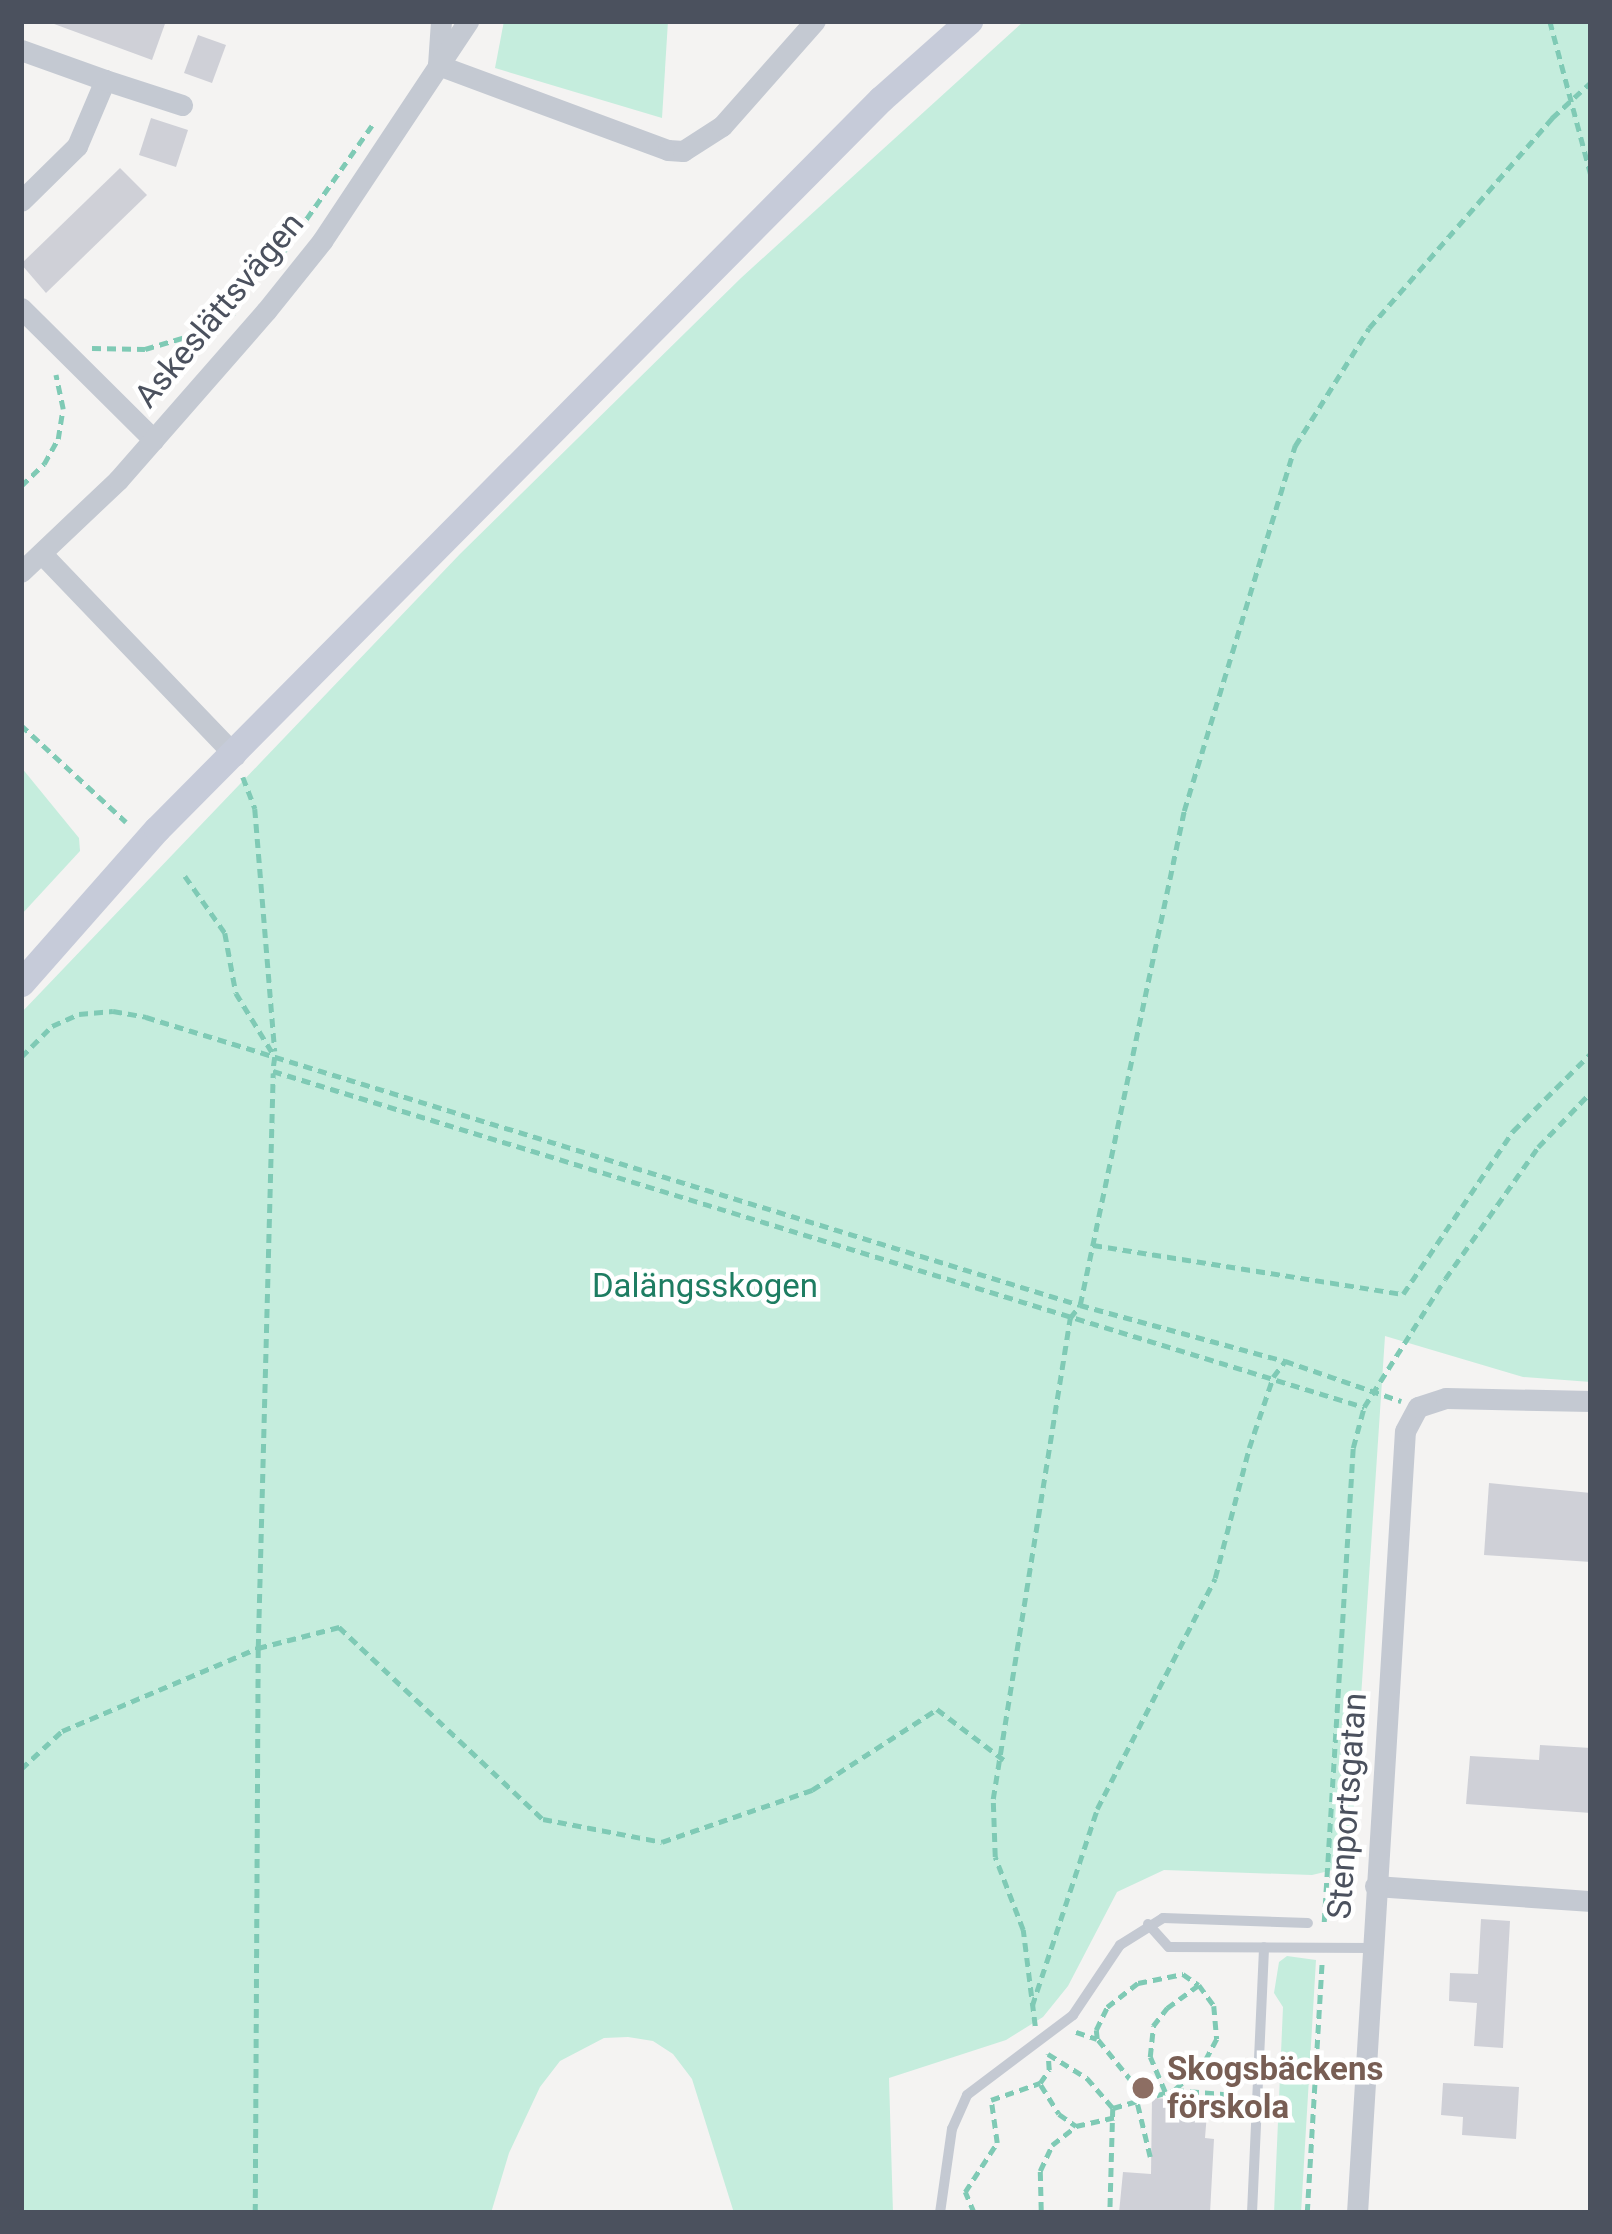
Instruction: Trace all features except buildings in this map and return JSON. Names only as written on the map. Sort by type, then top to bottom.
[{"type":"main road","points":[[21,982],[158,829],[881,99],[969,21]]},
{"type":"street","name":"Askeslättsvägen","points":[[438,65],[441,21]]},
{"type":"street","name":"Askeslättsvägen","points":[[21,572],[154,440],[322,242],[468,21]]},
{"type":"street","points":[[438,65],[668,150],[683,151],[722,126],[815,21]]},
{"type":"street","points":[[21,50],[182,105]]},
{"type":"street","points":[[24,192],[77,146],[105,80]]},
{"type":"street","points":[[21,308],[66,368],[154,440]]},
{"type":"street","points":[[42,554],[235,755]]},
{"type":"street","points":[[1418,1407],[1446,1398],[1591,1401]]},
{"type":"street","name":"Stenportsgatan","points":[[1357,2213],[1401,1476],[1405,1431],[1418,1407]]},
{"type":"street","points":[[1376,1886],[1591,1900]]},
{"type":"lane","points":[[940,2213],[952,2129],[967,2095],[987,2074],[1073,2014],[1105,1963],[1148,1924],[1180,1916],[1308,1923]]},
{"type":"lane","points":[[1148,1924],[1169,1947],[1372,1948]]},
{"type":"lane","points":[[1252,2213],[1264,1948]]},
{"type":"path","points":[[1550,21],[1591,175]]},
{"type":"path","points":[[1040,2040],[1030,2011],[1023,1930],[995,1857],[993,1799],[1004,1760],[1070,1318],[1080,1305],[1184,811],[1295,446],[1369,328],[1591,82]]},
{"type":"path","points":[[266,276],[376,119]]},
{"type":"path","points":[[50,365],[66,368],[95,346],[145,349],[175,342],[208,330],[242,305]]},
{"type":"path","points":[[21,486],[44,464],[58,440],[66,368]]},
{"type":"path","points":[[21,724],[126,822]]},
{"type":"path","points":[[235,755],[255,809],[275,1057],[258,1648],[255,2213]]},
{"type":"path","points":[[185,876],[225,933],[236,993],[275,1057]]},
{"type":"path","points":[[21,1057],[52,1026],[79,1014],[113,1011],[1080,1305],[1285,1360],[1418,1407]]},
{"type":"path","points":[[1093,1245],[1402,1294],[1503,1144],[1591,1053]]},
{"type":"path","points":[[273,1071],[1364,1407]]},
{"type":"path","points":[[1030,2011],[1097,1809],[1215,1578],[1273,1377],[1285,1360]]},
{"type":"path","points":[[21,1769],[62,1731],[258,1648],[339,1627],[543,1819],[662,1842],[812,1790],[937,1709],[1004,1760]]},
{"type":"path","points":[[1150,2157],[1138,2097],[1097,2039],[1097,2022],[1116,1997],[1154,1976],[1183,1974],[1199,1985],[1217,2013],[1214,2050],[1175,2090]]},
{"type":"path","points":[[1165,2092],[1150,2057],[1153,2026],[1167,2008],[1199,1985]]},
{"type":"path","points":[[974,2213],[965,2192],[997,2143],[991,2100],[1040,2083],[1049,2070],[1048,2054],[1087,2078],[1113,2108],[1110,2213]]},
{"type":"path","points":[[1040,2083],[1051,2105],[1076,2126]]},
{"type":"path","points":[[1113,2108],[1175,2090],[1235,2095]]},
{"type":"path","points":[[1041,2211],[1042,2160],[1076,2126],[1116,2116]]},
{"type":"path","points":[[1023,2213],[1049,2213]]},
{"type":"green space","points":[[504,21],[668,21],[662,118],[495,68]]},
{"type":"green space","name":"Dalängsskogen","points":[[1024,21],[1591,21],[1591,1382],[1523,1377],[1385,1336],[1351,1848],[1337,1869],[1312,1875],[1164,1870],[1117,1892],[1068,1986],[1043,2017],[1006,2040],[889,2078],[893,2213],[734,2213],[692,2079],[673,2054],[653,2041],[628,2037],[604,2038],[560,2061],[540,2087],[509,2153],[491,2213],[21,2213],[21,1013],[460,554],[741,278]]},
{"type":"green space","points":[[21,767],[79,838],[80,851],[21,915]]},
{"type":"green space","points":[[1287,1956],[1316,1960],[1301,2213],[1274,2213],[1283,2007],[1274,1993],[1279,1962]]},
{"type":"place","name":"Skogsbäckens förskola","points":[[1143,2088]]}]
